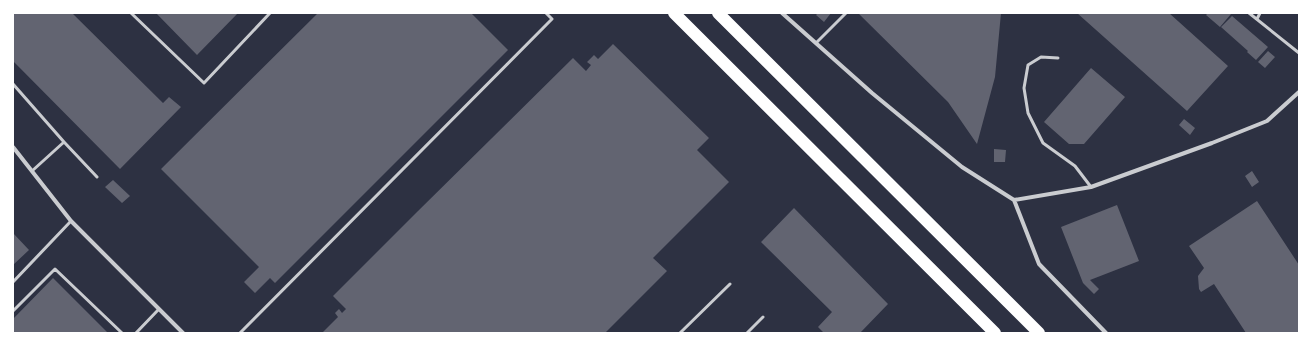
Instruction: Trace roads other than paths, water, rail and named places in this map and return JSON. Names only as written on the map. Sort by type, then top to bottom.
[{"type":"highway","points":[[674,13],[995,333]]},
{"type":"highway","points":[[718,13],[1039,333]]},
{"type":"street","points":[[782,13],[872,94],[962,167],[1014,200],[1039,264],[1106,333]]},
{"type":"street","points":[[1014,200],[1091,187],[1212,143],[1267,121],[1299,92]]},
{"type":"street","points":[[13,147],[71,221],[182,333]]},
{"type":"lane","points":[[131,13],[204,83],[270,13]]},
{"type":"lane","points":[[240,333],[552,19],[546,13]]},
{"type":"lane","points":[[816,43],[846,13]]},
{"type":"lane","points":[[1249,13],[1299,53]]},
{"type":"lane","points":[[1257,19],[1260,13]]},
{"type":"lane","points":[[1058,58],[1041,57],[1028,65],[1024,88],[1028,114],[1043,143],[1075,166],[1091,187]]},
{"type":"lane","points":[[13,84],[97,177]]},
{"type":"lane","points":[[32,171],[64,142]]},
{"type":"lane","points":[[13,282],[71,221]]},
{"type":"lane","points":[[13,311],[55,270],[122,333]]},
{"type":"lane","points":[[680,333],[730,284]]},
{"type":"lane","points":[[136,333],[159,309]]},
{"type":"lane","points":[[748,333],[764,317]]}]
